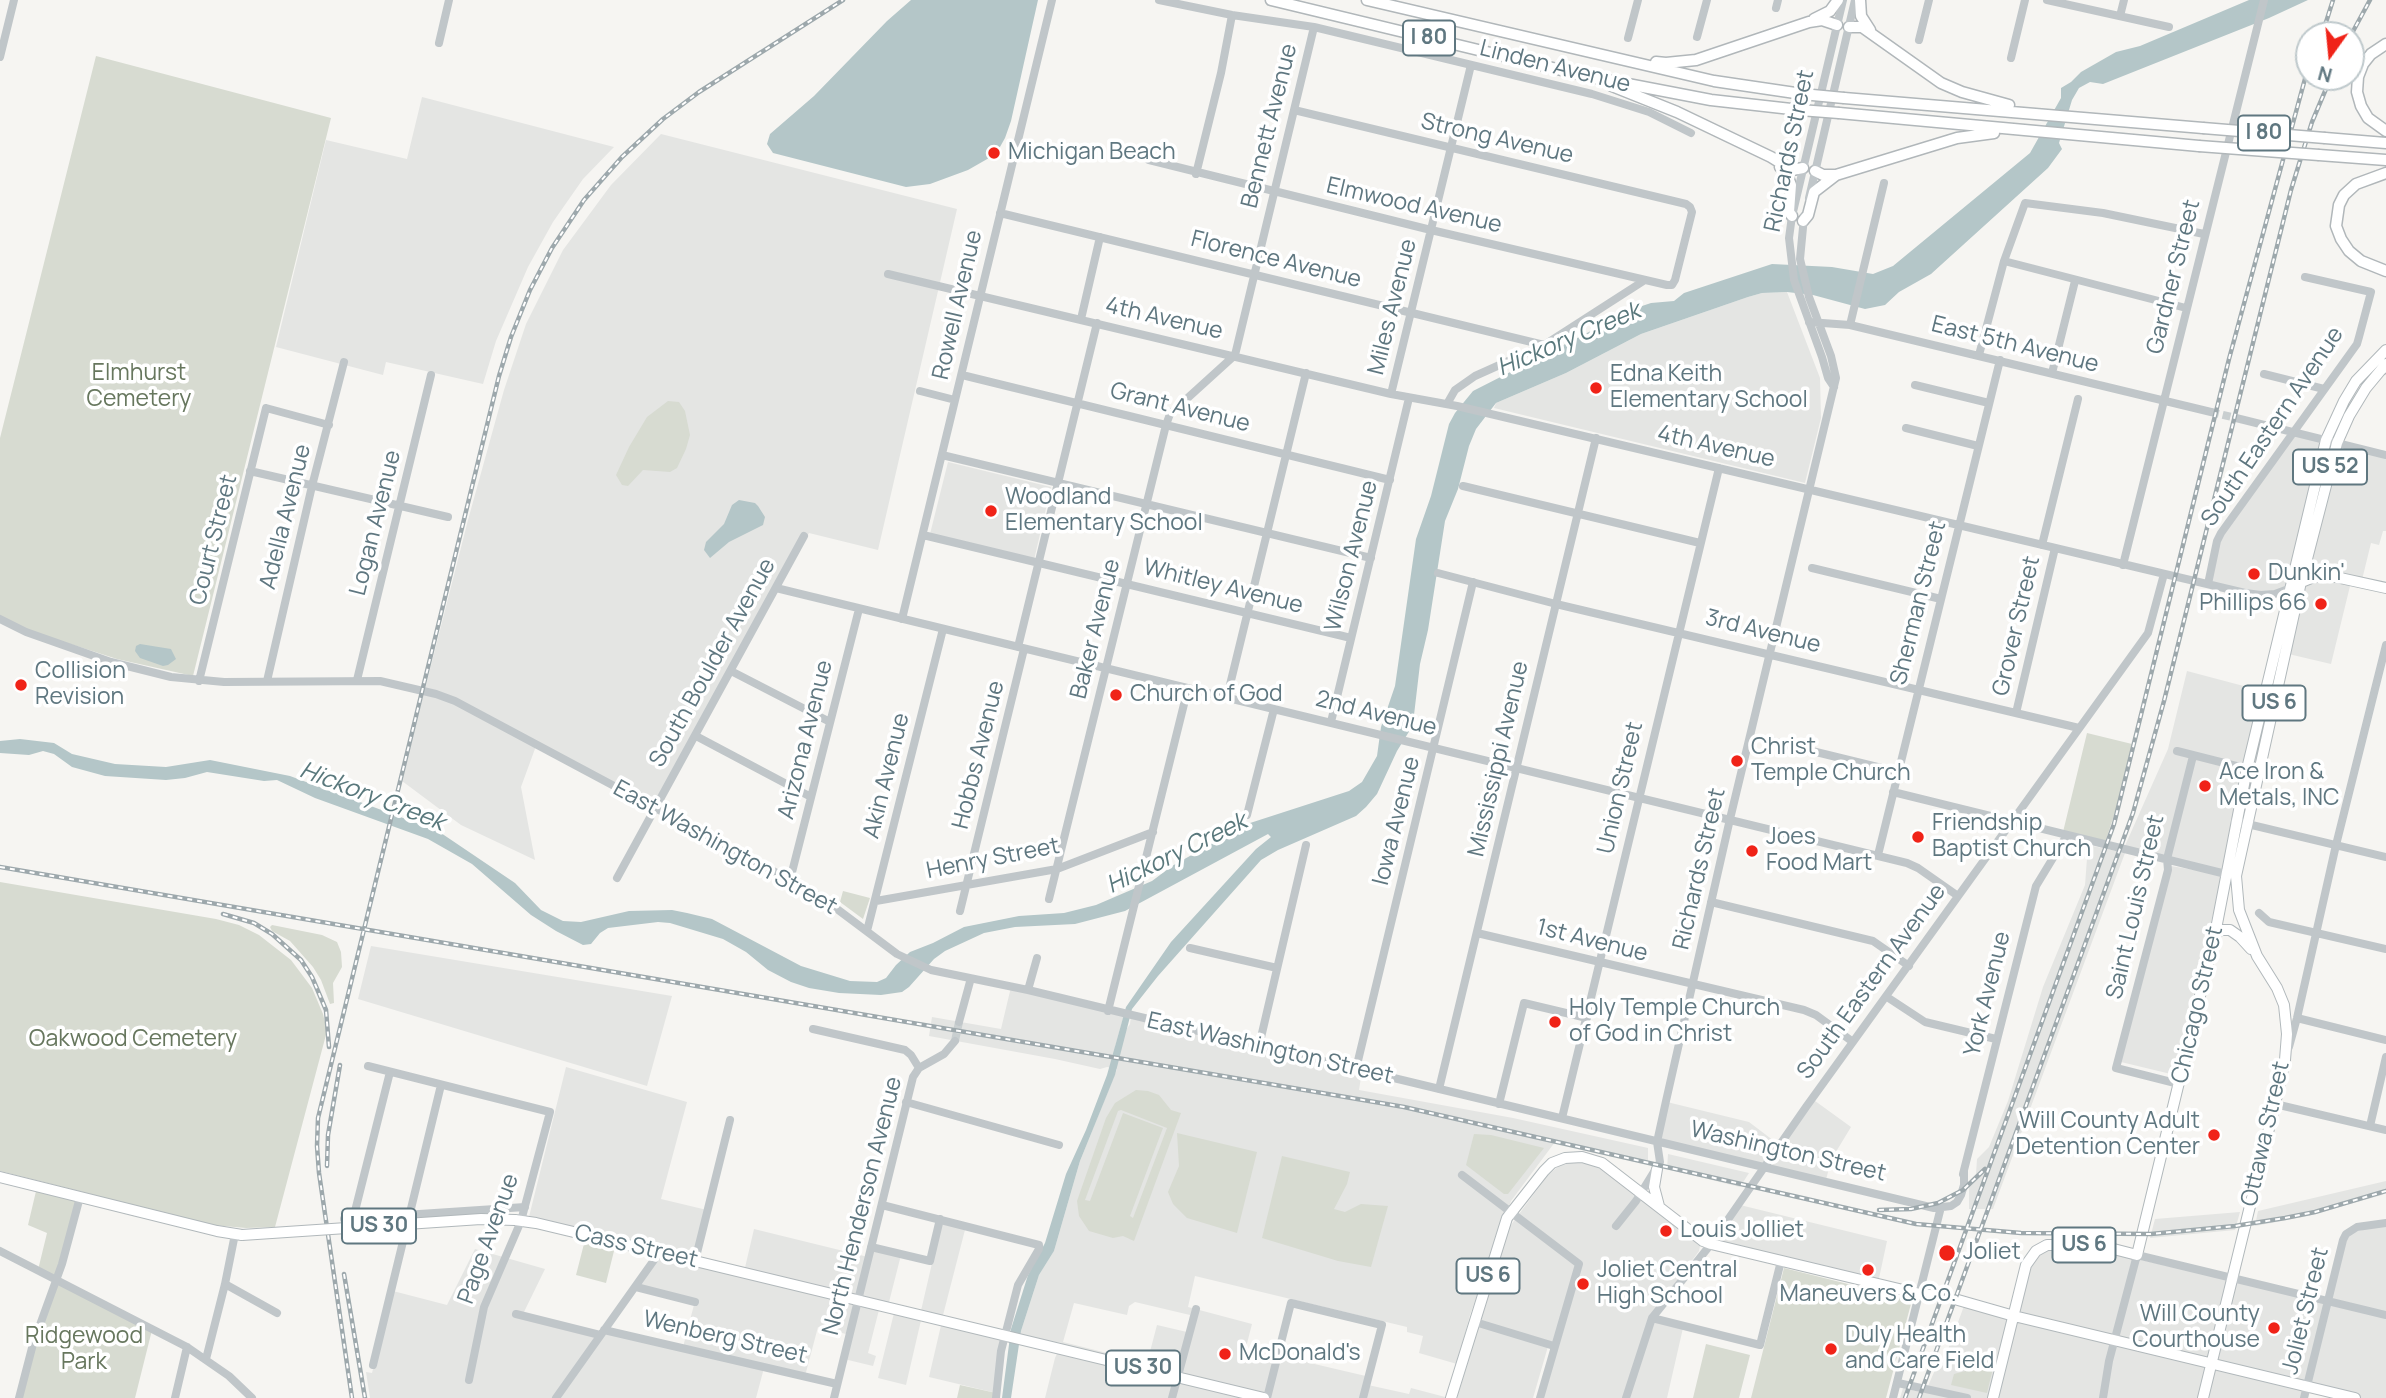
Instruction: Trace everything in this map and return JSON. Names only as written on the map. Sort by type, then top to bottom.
[{"type":"highway","name":"I 80","points":[[1271,0],[1586,76],[1711,100],[2019,131],[2386,160]]},
{"type":"highway","name":"I 80","points":[[1367,0],[1714,81],[1802,94],[2386,143]]},
{"type":"highway","points":[[1611,58],[1666,63],[1696,60],[1809,22],[1830,11],[1841,0]]},
{"type":"highway","points":[[1857,0],[1861,16],[1873,35]]},
{"type":"highway","points":[[1809,22],[1822,20],[1843,26],[1861,27],[1941,83],[2028,112]]},
{"type":"highway","points":[[2386,44],[2371,54],[2363,64],[2358,77],[2357,92],[2368,118],[2386,131]]},
{"type":"highway","points":[[1586,76],[1677,112],[1771,157],[1792,170],[1803,168]]},
{"type":"highway","points":[[1815,171],[1822,175],[1836,175],[1956,138],[2019,131]]},
{"type":"highway","points":[[1771,157],[1786,172],[1791,185],[1789,212],[1792,216]]},
{"type":"highway","points":[[2386,173],[2356,184],[2344,195],[2339,205],[2336,226],[2349,251],[2361,261],[2386,271]]},
{"type":"highway","points":[[1803,221],[1808,215],[1814,192],[1836,175]]},
{"type":"main road","name":"US 52","points":[[2291,588],[2344,401],[2357,380],[2386,350]]},
{"type":"main road","name":"US 52","points":[[2301,582],[2331,441],[2366,388],[2385,366]]},
{"type":"main road","points":[[2291,588],[2314,577],[2331,576],[2386,588]]},
{"type":"main road","name":"US 6","points":[[2241,823],[2258,772],[2301,582]]},
{"type":"main road","name":"US 6","points":[[2241,823],[2247,769],[2291,588]]},
{"type":"main road","name":"Chicago Street","points":[[2137,1255],[2144,1242],[2154,1187],[2231,875],[2241,823]]},
{"type":"main road","name":"Ottawa Street","points":[[2203,1398],[2275,1104],[2285,1060],[2287,1034],[2284,1005],[2257,956],[2239,911],[2231,875]]},
{"type":"main road","points":[[2216,934],[2221,930],[2230,930],[2257,956]]},
{"type":"main road","name":"US 6","points":[[1451,1398],[1504,1224],[1510,1212],[1549,1166],[1565,1158],[1588,1158],[1602,1163],[1703,1241],[1938,1299]]},
{"type":"main road","points":[[1657,1168],[1654,1193],[1659,1206]]},
{"type":"main road","name":"Cass Street","points":[[0,1177],[238,1235],[481,1219],[518,1220],[1265,1398]]},
{"type":"main road","name":"US 6","points":[[2014,1316],[2026,1265],[2039,1248],[2050,1244],[2102,1247],[2137,1255]]},
{"type":"main road","points":[[1957,1303],[2355,1398]]},
{"type":"main road","points":[[1993,1398],[2014,1316]]},
{"type":"street","points":[[0,57],[14,0]]},
{"type":"street","points":[[439,43],[449,0]]},
{"type":"street","name":"Rowell Avenue","points":[[902,619],[1052,0]]},
{"type":"street","name":"Linden Avenue","points":[[1159,0],[1232,15],[1314,27],[1471,65],[1619,102],[1650,113],[1691,133]]},
{"type":"street","points":[[1628,38],[1638,0]]},
{"type":"street","points":[[1697,37],[1707,0]]},
{"type":"street","name":"Richards Street","points":[[1795,259],[1843,26],[1841,0]]},
{"type":"street","name":"Richards Street","points":[[1657,1168],[1660,1156],[1657,1142],[1711,902],[1836,378],[1831,356],[1804,297],[1789,238],[1803,168],[1843,26],[1857,0]]},
{"type":"street","points":[[1919,40],[1929,0]]},
{"type":"street","points":[[2011,58],[2025,0]]},
{"type":"street","points":[[2047,0],[2169,27]]},
{"type":"street","points":[[2120,16],[2124,0]]},
{"type":"street","name":"Gardner Street","points":[[2123,565],[2264,0]]},
{"type":"street","points":[[1196,174],[1232,15]]},
{"type":"street","name":"Bennett Avenue","points":[[1235,355],[1314,27]]},
{"type":"street","name":"Miles Avenue","points":[[1391,394],[1471,65]]},
{"type":"street","name":"Strong Avenue","points":[[1294,110],[1686,204],[1692,212],[1672,285]]},
{"type":"street","name":"Elmwood Avenue","points":[[1149,160],[1273,193],[1672,285]]},
{"type":"street","points":[[1803,168],[1815,171]]},
{"type":"street","points":[[1850,325],[1884,183]]},
{"type":"street","points":[[1979,355],[2004,261],[2025,203],[2103,213],[2204,234]]},
{"type":"street","name":"Florence Avenue","points":[[1000,213],[1544,345]]},
{"type":"street","points":[[1081,319],[1100,237]]},
{"type":"street","points":[[2004,261],[2186,308]]},
{"type":"street","name":"4th Avenue","points":[[888,274],[1391,394],[1458,406],[1596,438],[2123,565],[2261,595],[2275,594],[2291,588]]},
{"type":"street","name":"South Eastern Avenue","points":[[2208,584],[2221,533],[2357,344],[2371,292],[2305,277]]},
{"type":"street","points":[[1447,404],[1455,390],[1475,376],[1544,345],[1645,280]]},
{"type":"street","points":[[2052,373],[2076,281]]},
{"type":"street","name":"East 5th Avenue","points":[[1814,322],[1850,325],[2211,412]]},
{"type":"street","name":"Hobbs Avenue","points":[[960,911],[1039,562],[1097,323]]},
{"type":"street","name":"Baker Avenue","points":[[1049,899],[1166,425],[1170,414],[1235,355]]},
{"type":"street","name":"Sherman Street","points":[[1878,855],[2000,360]]},
{"type":"street","name":"Adella Avenue","points":[[267,681],[344,362]]},
{"type":"street","points":[[1227,697],[1306,373]]},
{"type":"street","points":[[2264,374],[2324,389]]},
{"type":"street","name":"Logan Avenue","points":[[357,680],[431,375]]},
{"type":"street","name":"Grant Avenue","points":[[962,375],[1390,480]]},
{"type":"street","points":[[1915,385],[1989,403]]},
{"type":"street","points":[[920,391],[955,400]]},
{"type":"street","name":"Wilson Avenue","points":[[1331,722],[1409,398]]},
{"type":"street","name":"Grover Street","points":[[2042,545],[2078,398]]},
{"type":"street","name":"Court Street","points":[[199,681],[266,408],[329,425]]},
{"type":"street","points":[[2236,418],[2386,454]]},
{"type":"street","points":[[1906,428],[1978,446]]},
{"type":"street","name":"Mississippi Avenue","points":[[1439,1089],[1596,438]]},
{"type":"street","points":[[942,455],[1371,558]]},
{"type":"street","name":"Union Street","points":[[1562,1118],[1719,468]]},
{"type":"street","points":[[250,471],[448,517]]},
{"type":"street","points":[[1463,486],[1700,543]]},
{"type":"street","name":"Whitley Avenue","points":[[923,535],[1351,638]]},
{"type":"street","name":"South Boulder Avenue","points":[[617,878],[804,536]]},
{"type":"street","name":"Grover Street","points":[[2016,713],[2055,548]]},
{"type":"street","points":[[1812,568],[1941,599]]},
{"type":"street","name":"3rd Avenue","points":[[1438,573],[1556,604],[2079,729]]},
{"type":"street","name":"South Eastern Avenue","points":[[1652,1318],[1711,1244],[2148,633],[2164,574]]},
{"type":"street","name":"Iowa Avenue","points":[[1356,1069],[1473,582]]},
{"type":"street","name":"2nd Avenue","points":[[776,588],[1878,855],[1918,867],[1958,897]]},
{"type":"street","name":"Arizona Avenue","points":[[790,880],[859,609]]},
{"type":"street","name":"East Washington Street","points":[[0,620],[26,632],[130,668],[199,681],[357,680],[399,684],[436,694],[454,701],[790,880],[825,900],[897,954],[931,970],[1028,990],[1657,1142]]},
{"type":"street","name":"Akin Avenue","points":[[867,931],[943,629]]},
{"type":"street","points":[[2285,1060],[2386,645]]},
{"type":"street","points":[[731,671],[830,722]]},
{"type":"street","points":[[1113,1012],[1134,910],[1188,688]]},
{"type":"street","points":[[1247,815],[1273,709]]},
{"type":"street","points":[[696,736],[811,797]]},
{"type":"street","points":[[1771,741],[1898,772]]},
{"type":"street","points":[[2177,751],[2258,772]]},
{"type":"street","name":"Saint Louis Street","points":[[2179,1084],[2116,1068],[2168,870],[2167,859],[2193,756]]},
{"type":"street","points":[[1893,792],[2231,875]]},
{"type":"street","points":[[2241,823],[2386,858]]},
{"type":"street","name":"Henry Street","points":[[876,901],[1057,869],[1153,832]]},
{"type":"street","name":"York Avenue","points":[[1941,1207],[1951,1206],[1958,1199],[1964,1185],[1964,1170],[2036,886],[2067,835]]},
{"type":"street","points":[[1259,1046],[1306,845]]},
{"type":"street","points":[[1711,902],[1873,941],[1909,966]]},
{"type":"street","points":[[2259,913],[2269,922],[2386,949]]},
{"type":"street","name":"1st Avenue","points":[[1477,933],[1804,1010],[1816,1015],[1853,1042]]},
{"type":"street","points":[[1190,948],[1276,968]]},
{"type":"street","points":[[1028,990],[1037,958]]},
{"type":"street","points":[[959,1022],[971,978]]},
{"type":"street","points":[[1887,997],[1925,1022],[1997,1039]]},
{"type":"street","points":[[1499,1104],[1524,1003],[1587,1018]]},
{"type":"street","points":[[2297,1018],[2386,1040]]},
{"type":"street","points":[[813,1029],[905,1050],[919,1068]]},
{"type":"street","name":"North Henderson Avenue","points":[[834,1398],[913,1077],[919,1068],[944,1054],[955,1041]]},
{"type":"street","points":[[2370,1126],[2386,1057]]},
{"type":"street","points":[[368,1066],[441,1085],[373,1365]]},
{"type":"street","points":[[390,1072],[348,1219],[525,1207]]},
{"type":"street","name":"Page Avenue","points":[[441,1085],[550,1112],[525,1207],[484,1307],[469,1380]]},
{"type":"street","points":[[906,1102],[1059,1145]]},
{"type":"street","points":[[2275,1104],[2386,1129]]},
{"type":"street","points":[[695,1261],[730,1120]]},
{"type":"street","name":"Washington Street","points":[[1657,1142],[1941,1207]]},
{"type":"street","points":[[1616,1226],[1657,1168]]},
{"type":"street","points":[[1462,1175],[1579,1264],[1540,1398]]},
{"type":"street","points":[[19,1398],[33,1344],[56,1280],[80,1197]]},
{"type":"street","points":[[882,1205],[1039,1245],[1039,1250],[1020,1279],[1004,1335],[996,1398]]},
{"type":"street","points":[[1893,1398],[1941,1207]]},
{"type":"street","points":[[871,1247],[930,1261],[940,1219]]},
{"type":"street","name":"Joliet Street","points":[[2304,1398],[2346,1234],[2357,1227],[2386,1223]]},
{"type":"street","points":[[206,1359],[238,1235]]},
{"type":"street","points":[[0,1251],[187,1347],[206,1359],[252,1398]]},
{"type":"street","points":[[556,1398],[659,1253]]},
{"type":"street","points":[[2103,1398],[2114,1340],[2137,1255],[2386,1315]]},
{"type":"street","points":[[1626,1398],[1652,1318],[1760,1345],[1781,1261]]},
{"type":"street","points":[[225,1284],[277,1312]]},
{"type":"street","points":[[636,1287],[695,1302]]},
{"type":"street","points":[[1265,1398],[1291,1303],[1382,1325],[1363,1398]]},
{"type":"street","points":[[1172,1398],[1196,1310]]},
{"type":"street","name":"Wenberg Street","points":[[516,1314],[837,1384]]},
{"type":"street","points":[[1475,1322],[1554,1346]]},
{"type":"street","points":[[175,1398],[187,1347]]},
{"type":"street","points":[[1898,1381],[1929,1386],[1933,1390],[1968,1398]]},
{"type":"shaded area","points":[[911,0],[1038,0],[1011,121],[996,154],[968,170],[930,184],[906,187],[773,153],[767,144],[770,134],[814,96]]},
{"type":"shaded area","points":[[2249,0],[2308,0],[2103,84],[2090,82],[2079,88],[2072,100],[2059,143],[2062,149],[2048,168],[1931,274],[1899,292],[1885,305],[1865,309],[1813,295],[1762,293],[1641,334],[1566,373],[1496,403],[1476,429],[1458,489],[1445,521],[1410,730],[1377,794],[1366,807],[1356,816],[1261,860],[1132,1009],[1115,1075],[1080,1161],[1054,1251],[1039,1275],[1021,1331],[1011,1398],[1002,1398],[1011,1329],[1028,1275],[1045,1243],[1066,1174],[1107,1075],[1126,1007],[1171,942],[1256,849],[1271,837],[1268,834],[1125,911],[1075,924],[1015,927],[984,933],[945,951],[902,992],[881,995],[839,993],[791,982],[768,970],[746,952],[723,939],[670,923],[608,928],[591,944],[583,945],[531,915],[472,864],[428,839],[315,798],[277,780],[264,781],[207,772],[166,780],[105,776],[72,767],[54,754],[43,751],[29,755],[0,753],[0,741],[20,739],[54,743],[72,754],[115,764],[166,767],[210,760],[290,776],[438,831],[515,883],[541,910],[563,921],[581,922],[629,911],[672,910],[712,919],[801,966],[850,981],[877,982],[886,978],[910,952],[964,927],[1019,916],[1064,913],[1096,905],[1152,881],[1172,866],[1247,824],[1349,791],[1362,782],[1377,756],[1381,727],[1395,686],[1416,539],[1431,496],[1449,424],[1473,391],[1636,308],[1651,303],[1674,301],[1684,293],[1772,264],[1832,267],[1873,274],[1893,266],[2030,153],[2061,98],[2061,88],[2081,72],[2116,52],[2140,46]]},
{"type":"shaded area","points":[[422,97],[614,147],[583,179],[553,222],[528,267],[496,341],[483,384],[386,362],[383,375],[276,347],[326,140],[407,159]]},
{"type":"shaded area","points":[[661,134],[957,209],[878,550],[809,533],[654,805],[425,689],[468,520],[504,390],[526,324],[563,250],[611,185]]},
{"type":"shaded area","points":[[1787,292],[1820,378],[1821,418],[1805,483],[1494,408],[1496,403],[1566,373],[1641,334],[1748,297],[1762,293]]},
{"type":"shaded area","points":[[2293,434],[2386,456],[2386,531],[2383,531],[2379,545],[2371,543],[2361,584],[2351,582],[2331,664],[2280,652],[2295,588],[2275,595],[2208,585],[2218,541]]},
{"type":"shaded area","name":"Woodland Elementary School","points":[[948,462],[1051,487],[1034,560],[930,534]]},
{"type":"shaded area","points":[[739,500],[758,506],[765,517],[763,525],[729,542],[710,558],[704,550],[706,542],[724,524],[732,505]]},
{"type":"shaded area","points":[[140,644],[171,649],[176,659],[163,666],[140,658],[135,651]]},
{"type":"shaded area","points":[[2187,671],[2270,693],[2230,873],[2124,848],[2168,749]]},
{"type":"shaded area","points":[[424,692],[437,695],[536,746],[521,787],[535,860],[461,825],[402,781]]},
{"type":"shaded area","points":[[2088,845],[2125,853],[1993,1209],[1969,1209],[1969,1182],[1976,1174],[1977,1159],[1989,1147],[2008,1101],[2043,987],[2085,885]]},
{"type":"shaded area","points":[[2171,866],[2224,875],[2175,1075],[2121,1062]]},
{"type":"shaded area","points":[[371,946],[672,996],[647,1086],[358,999]]},
{"type":"shaded area","points":[[1011,987],[1124,1015],[1115,1047],[1130,1024],[1131,1016],[1362,1071],[1359,1090],[1513,1118],[1648,1148],[1648,1163],[1555,1142],[1511,1201],[1470,1315],[1457,1364],[1419,1353],[1423,1336],[1407,1332],[1407,1327],[1195,1276],[1188,1307],[1252,1324],[1244,1355],[1274,1362],[1276,1355],[1370,1377],[1368,1385],[1409,1394],[1411,1388],[1449,1398],[1045,1398],[1055,1358],[1062,1343],[1020,1337],[1021,1331],[1039,1275],[1054,1251],[1080,1161],[1117,1069],[1100,1069],[929,1036],[932,1017],[1001,1029]],"holes":[[[1135,1302],[1190,1315],[1187,1332],[1157,1325],[1147,1363],[1063,1342],[1074,1303],[1127,1315],[1129,1306]]]},
{"type":"shaded area","points":[[566,1067],[687,1102],[661,1199],[707,1210],[695,1260],[528,1221]]},
{"type":"shaded area","points":[[1811,1098],[1851,1127],[1831,1160],[1826,1180],[1658,1141],[1667,1102],[1749,1122],[1778,1144]]},
{"type":"shaded area","points":[[1668,1154],[1749,1173],[1740,1187],[1667,1169]]},
{"type":"shaded area","name":"Joliet Central High School","points":[[1573,1162],[1589,1164],[1605,1171],[1700,1246],[1699,1251],[1651,1317],[1625,1398],[1541,1398],[1557,1345],[1549,1343],[1533,1398],[1457,1398],[1508,1229],[1548,1175],[1559,1166]]},
{"type":"shaded area","points":[[2386,1181],[2386,1193],[2382,1195],[2308,1216],[2255,1226],[2258,1211]]},
{"type":"shaded area","points":[[1740,1205],[1887,1241],[1878,1283],[1713,1244]]},
{"type":"shaded area","points":[[2240,1212],[2235,1230],[2150,1238],[2155,1219]]},
{"type":"shaded area","points":[[942,1220],[966,1226],[942,1319],[922,1316],[906,1385],[878,1378],[895,1309],[920,1315]]},
{"type":"shaded area","points":[[2386,1224],[2386,1398],[2357,1398],[2306,1388],[2303,1398],[1900,1398],[1903,1388],[1925,1393],[1938,1363],[1944,1360],[1964,1306],[2014,1316],[2027,1266],[2036,1251],[2080,1246],[2330,1303],[2345,1240],[2350,1233]]},
{"type":"shaded area","points":[[754,1229],[868,1257],[872,1248],[901,1255],[888,1306],[880,1306],[868,1353],[876,1356],[873,1366],[844,1359],[850,1335],[818,1327],[805,1376],[683,1347],[695,1301],[637,1286],[660,1253],[744,1272]]},
{"type":"shaded area","points":[[475,1249],[545,1269],[523,1314],[600,1334],[604,1331],[764,1368],[756,1398],[370,1398],[366,1372],[372,1373],[393,1291],[447,1305]]},
{"type":"shaded area","points":[[1653,1320],[1683,1328],[1667,1398],[1627,1398]]},
{"type":"shaded area","points":[[942,1321],[1002,1335],[996,1393],[929,1377]]},
{"type":"green space","name":"Elmhurst Cemetery","points":[[96,56],[331,118],[193,676],[117,659],[27,630],[0,617],[0,438]]},
{"type":"green space","points":[[668,401],[679,402],[685,411],[690,435],[677,468],[670,472],[643,470],[628,486],[622,485],[616,475],[629,447],[647,417]]},
{"type":"green space","points":[[2087,733],[2132,744],[2105,843],[2063,832]]},
{"type":"green space","name":"Oakwood Cemetery","points":[[0,882],[239,925],[259,935],[291,960],[312,988],[327,1031],[275,1227],[212,1225],[0,1171]]},
{"type":"green space","points":[[843,891],[870,898],[863,919],[840,902]]},
{"type":"green space","points":[[272,925],[322,935],[337,942],[342,967],[333,983],[334,1003],[330,1004],[313,967],[290,941],[272,931]]},
{"type":"green space","points":[[1136,1090],[1148,1091],[1159,1095],[1171,1110],[1181,1113],[1134,1241],[1123,1236],[1113,1238],[1089,1231],[1079,1216],[1077,1201],[1106,1118],[1115,1103]],"holes":[[[1118,1111],[1167,1128],[1133,1218],[1130,1216],[1163,1128],[1123,1113],[1090,1201],[1085,1200]]]},
{"type":"green space","points":[[1177,1133],[1257,1152],[1237,1233],[1187,1218],[1173,1204],[1168,1192],[1179,1166]]},
{"type":"green space","points":[[1474,1134],[1491,1135],[1544,1148],[1508,1194],[1504,1194],[1466,1165]]},
{"type":"green space","points":[[1282,1156],[1350,1172],[1334,1209],[1345,1212],[1361,1204],[1388,1206],[1371,1267],[1338,1261],[1262,1238]]},
{"type":"green space","name":"Ridgewood Park","points":[[37,1187],[80,1198],[56,1280],[38,1270],[47,1233],[28,1225]]},
{"type":"green space","points":[[586,1236],[616,1243],[606,1283],[576,1275]]},
{"type":"green space","name":"Duly Health and Care Field","points":[[1784,1268],[1912,1300],[1886,1398],[1751,1398]]},
{"type":"green space","name":"Ridgewood Park","points":[[56,1281],[152,1330],[135,1398],[20,1398]]},
{"type":"green space","points":[[1706,1344],[1750,1355],[1739,1398],[1693,1398]]},
{"type":"green space","points":[[1971,1363],[1993,1368],[1987,1393],[1951,1385],[1954,1374],[1973,1369]]},
{"type":"green space","points":[[960,1385],[996,1393],[995,1398],[957,1398]]},
{"type":"tunnel","points":[[2211,412],[2236,418]]},
{"type":"tunnel","points":[[955,1041],[959,1022]]},
{"type":"tunnel","points":[[1939,1296],[1958,1300]]},
{"type":"railway","points":[[352,1398],[319,1173],[318,1118],[499,376],[511,337],[530,290],[552,248],[584,200],[622,157],[663,119],[699,92],[843,0]]},
{"type":"railway","points":[[2326,21],[2333,0]]},
{"type":"railway","points":[[2359,21],[2370,0]]},
{"type":"railway","points":[[1905,1398],[2114,824],[2229,359],[2302,91]]},
{"type":"railway","points":[[1919,1398],[2133,813],[2164,701],[2291,190],[2312,122],[2325,91]]},
{"type":"railway","points":[[0,867],[1404,1107],[1916,1224],[2021,1233],[2151,1234],[2285,1218],[2386,1191]]},
{"type":"railway","points":[[223,914],[254,923],[272,934],[301,960],[312,977],[326,1010],[329,1047]]},
{"type":"railway","points":[[327,1166],[328,1135],[340,1065]]},
{"type":"railway","points":[[1879,1210],[1911,1209],[1938,1203],[1963,1190],[1985,1169]]},
{"type":"railway","points":[[344,1274],[365,1398]]},
{"type":"place","name":"Michigan Beach","points":[[994,153]]},
{"type":"place","name":"Edna Keith Elementary School","points":[[1596,388]]},
{"type":"place","name":"Woodland Elementary School","points":[[991,511]]},
{"type":"place","name":"Dunkin'","points":[[2254,574]]},
{"type":"place","name":"Phillips 66","points":[[2321,604]]},
{"type":"place","name":"Collision Revision","points":[[21,685]]},
{"type":"place","name":"Church of God","points":[[1116,695]]},
{"type":"place","name":"Christ Temple Church","points":[[1737,761]]},
{"type":"place","name":"Ace Iron & Metals, INC","points":[[2205,786]]},
{"type":"place","name":"Friendship Baptist Church","points":[[1918,837]]},
{"type":"place","name":"Joes Food Mart","points":[[1752,851]]},
{"type":"place","name":"Holy Temple Church of God in Christ","points":[[1555,1022]]},
{"type":"place","name":"Will County Adult Detention Center","points":[[2214,1135]]},
{"type":"place","name":"Louis Jolliet","points":[[1666,1231]]},
{"type":"place","name":"Joliet","points":[[1947,1253]]},
{"type":"place","name":"Maneuvers & Co.","points":[[1868,1270]]},
{"type":"place","name":"Joliet Central High School","points":[[1583,1284]]},
{"type":"place","name":"Will County Courthouse","points":[[2274,1328]]},
{"type":"place","name":"Duly Health and Care Field","points":[[1831,1349]]},
{"type":"place","name":"McDonald's","points":[[1225,1354]]},
{"type":"water label","name":"Hickory Creek","points":[[1569,340]]},
{"type":"water label","name":"Hickory Creek","points":[[372,797]]},
{"type":"water label","name":"Hickory Creek","points":[[1177,854]]}]
